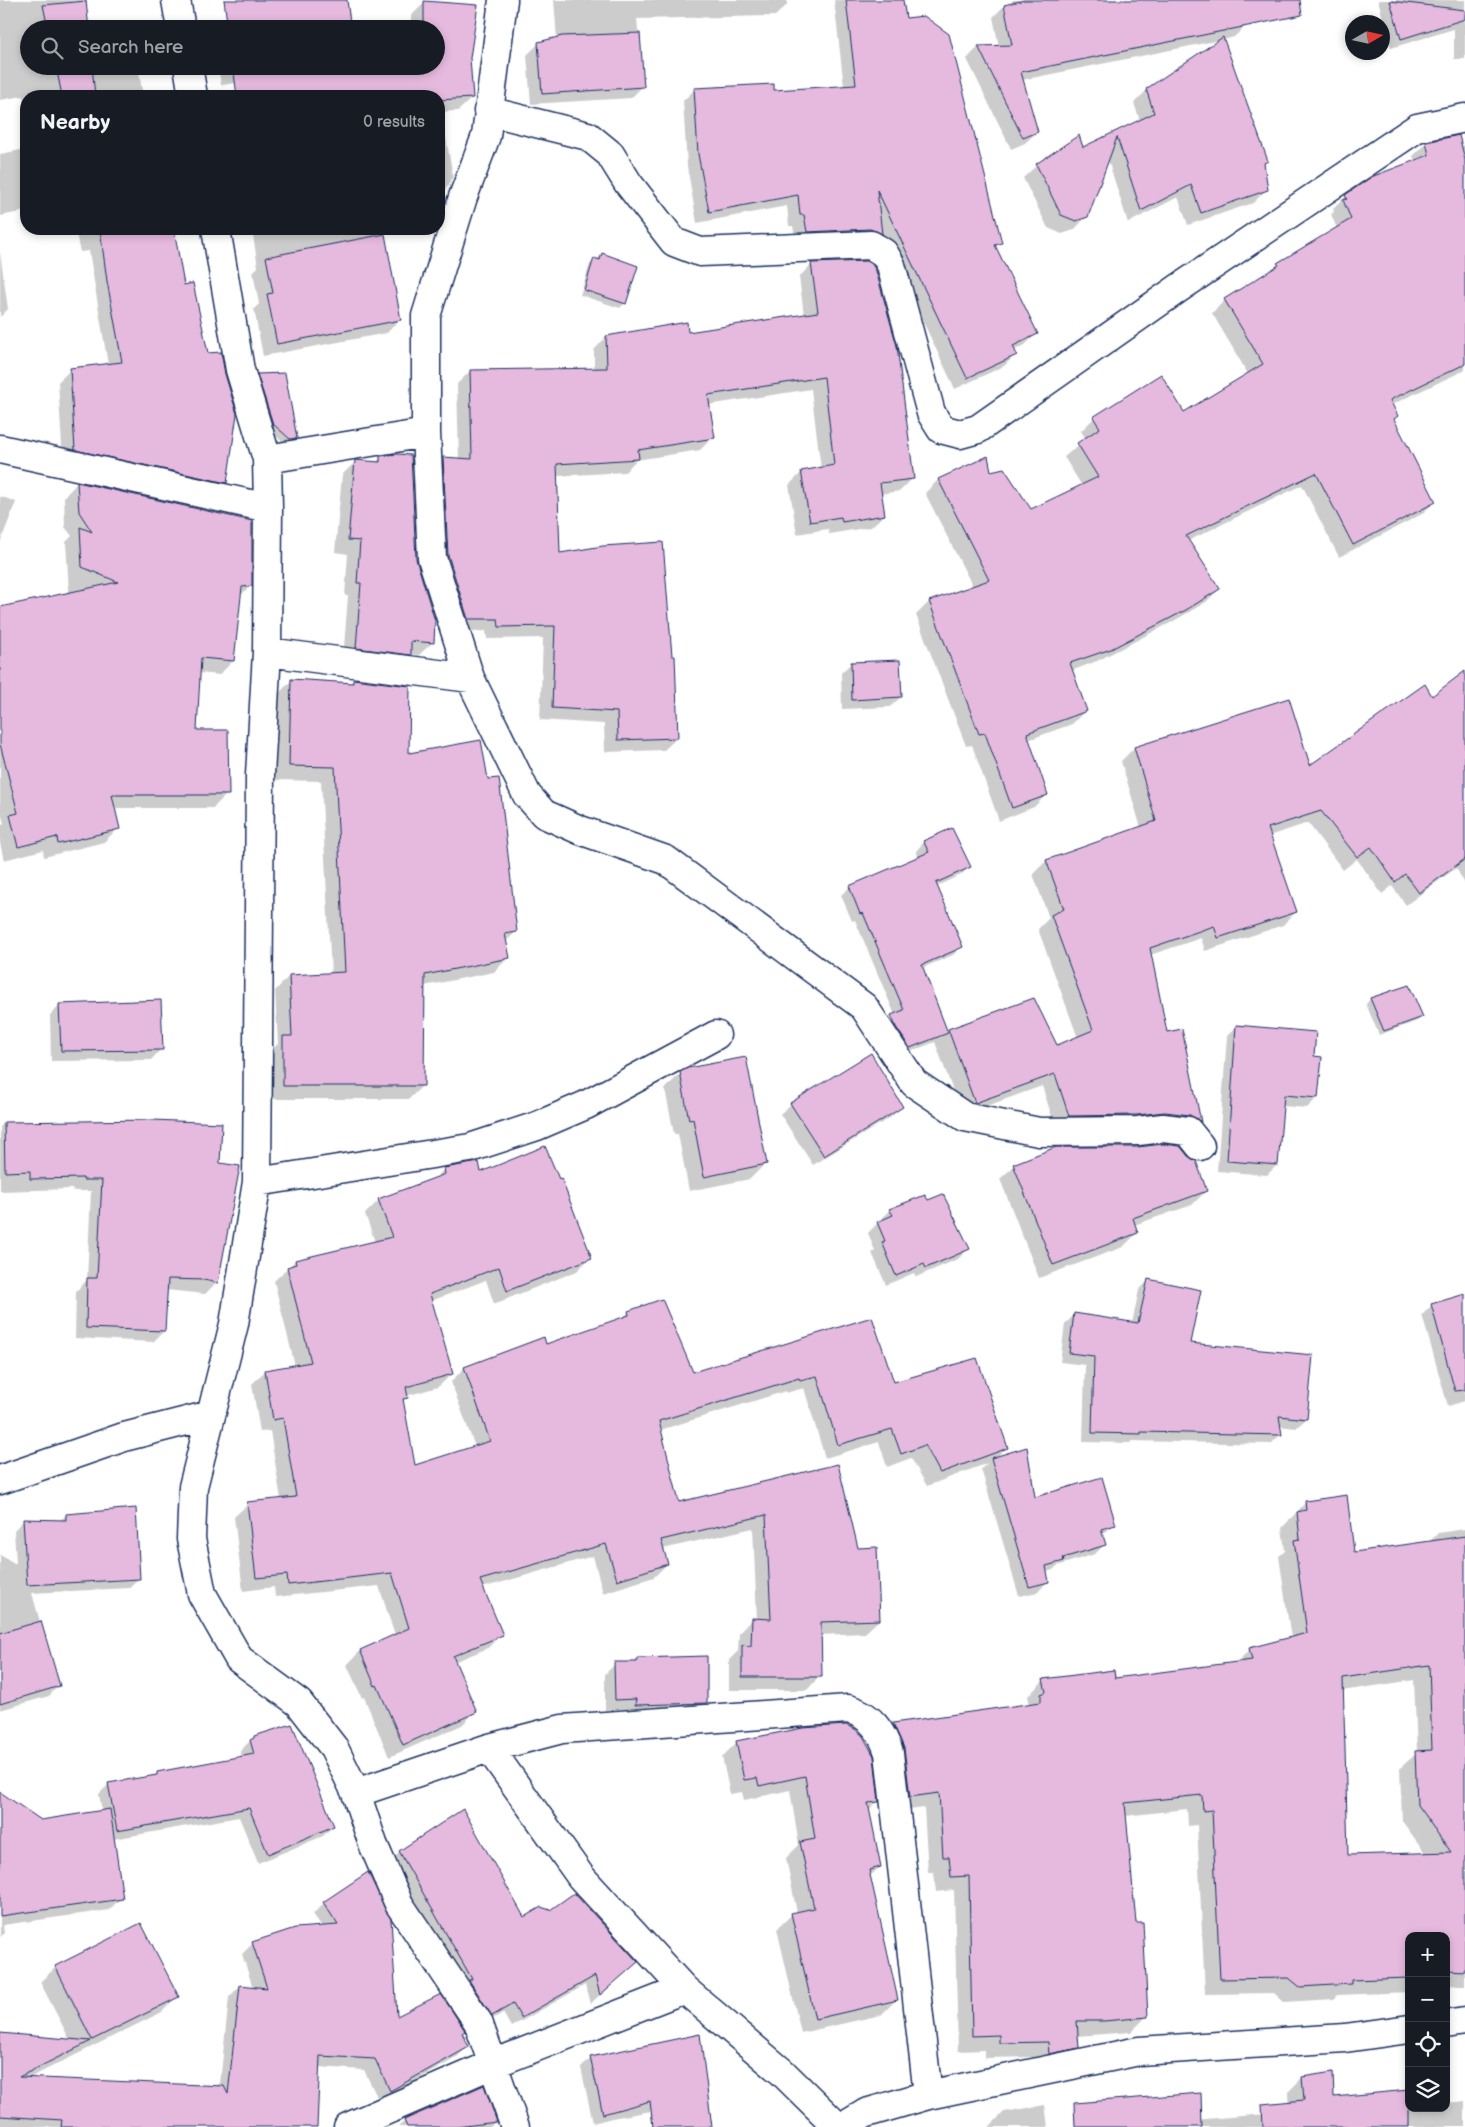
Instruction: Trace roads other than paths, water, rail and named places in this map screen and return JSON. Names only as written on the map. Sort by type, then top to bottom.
[{"type":"street","points":[[176,0],[179,20]]},
{"type":"street","points":[[502,0],[486,136],[463,197],[426,316],[426,434],[432,558],[470,678],[527,795],[544,814],[580,830],[666,860],[864,1007],[914,1083],[965,1116],[1039,1132],[1138,1131],[1163,1128],[1188,1131],[1200,1146]]},
{"type":"street","points":[[190,75],[192,90]]},
{"type":"street","points":[[488,111],[588,136],[610,154],[628,184],[674,242],[700,252],[871,245],[884,252],[891,265],[931,413],[941,429],[960,434],[978,428],[1179,288],[1417,128],[1465,118]]},
{"type":"street","points":[[217,235],[240,370],[267,459],[267,652],[260,775],[257,1182],[234,1324],[193,1487],[192,1539],[202,1594],[239,1659],[299,1703],[334,1748],[356,1792],[373,1844],[399,1904],[478,2022],[515,2127]]},
{"type":"street","points":[[267,459],[426,434]]},
{"type":"street","points":[[0,449],[268,508]]},
{"type":"street","points":[[267,652],[470,678]]},
{"type":"street","points":[[257,1182],[470,1148],[537,1126],[586,1105],[716,1035]]},
{"type":"street","points":[[0,1480],[124,1437],[210,1415]]},
{"type":"street","points":[[356,1792],[489,1748],[562,1729],[848,1709],[859,1712],[878,1729],[885,1740],[889,1753],[928,2095]]},
{"type":"street","points":[[489,1748],[580,1877],[684,1989],[782,2072],[838,2127]]},
{"type":"street","points":[[348,2127],[493,2064],[684,1989]]},
{"type":"street","points":[[1450,2023],[1465,2021]]},
{"type":"street","points":[[843,2127],[866,2113],[928,2095],[1139,2051],[1345,2038],[1405,2030]]}]
